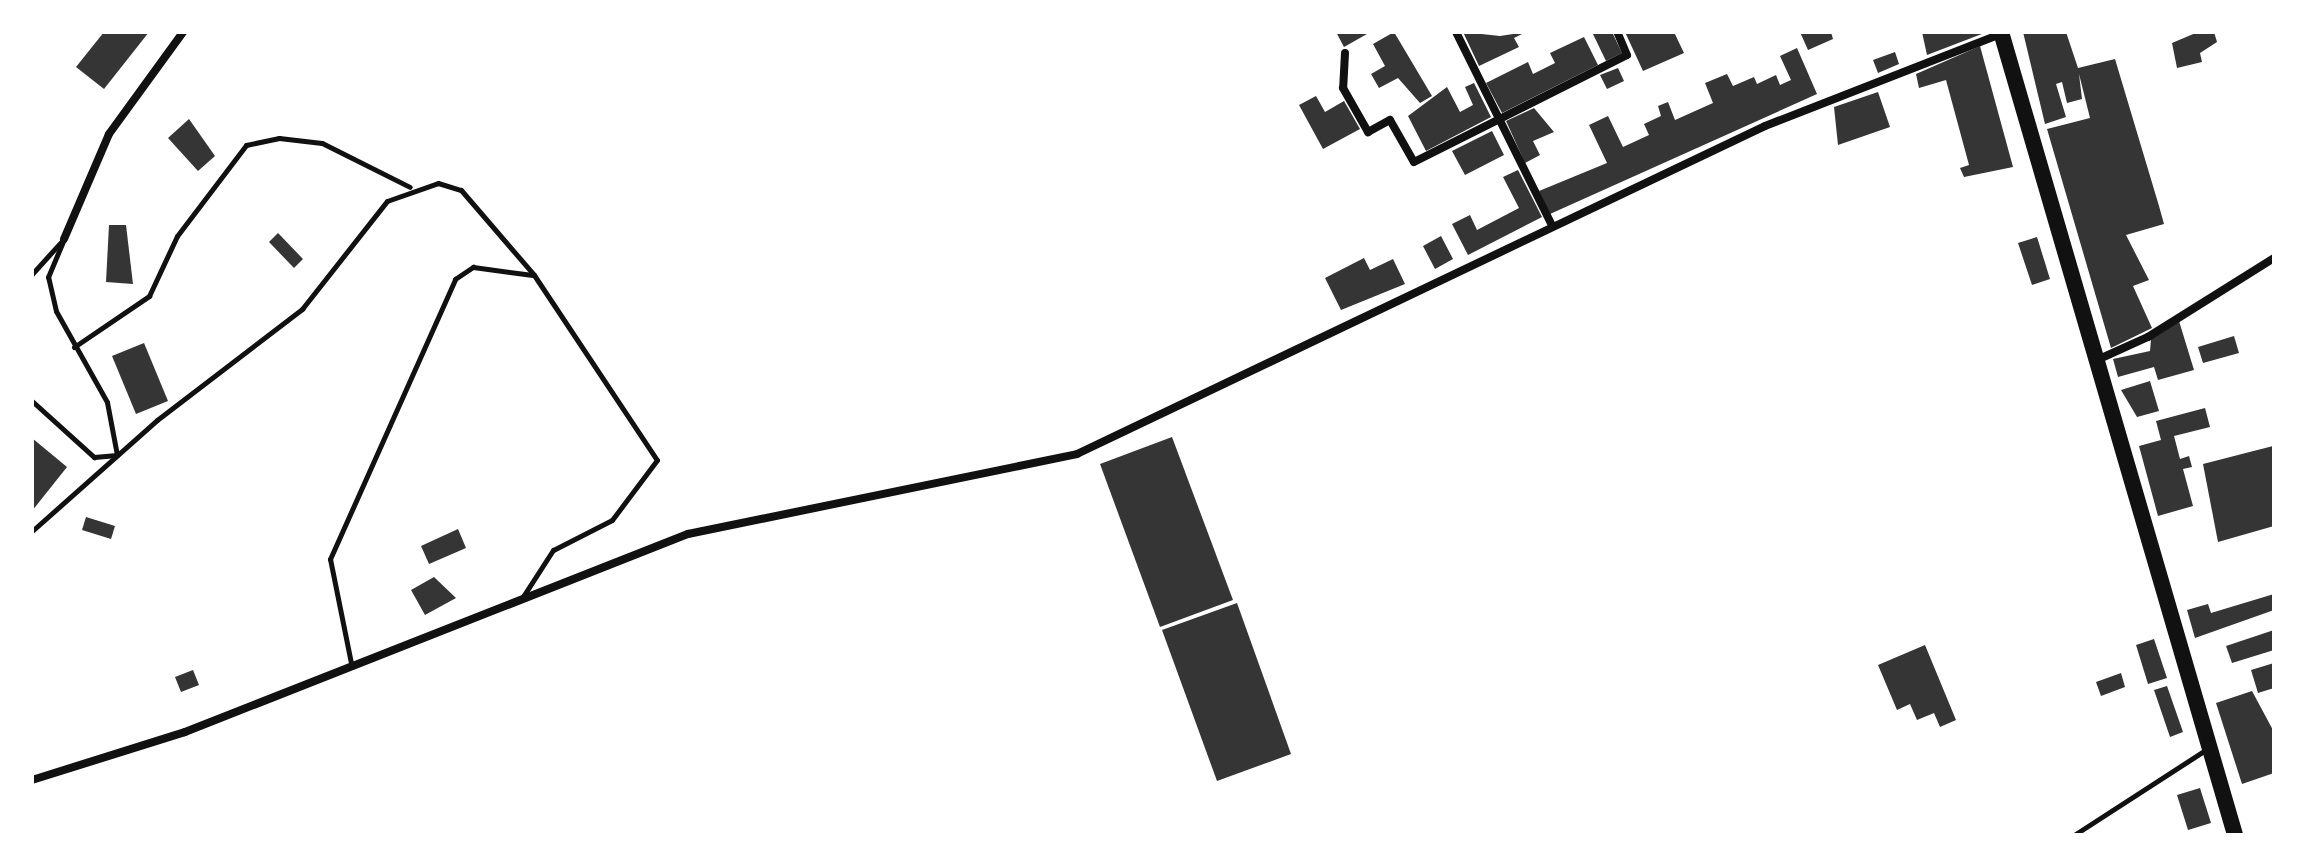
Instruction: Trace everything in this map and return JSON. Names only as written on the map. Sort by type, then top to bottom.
[{"type":"main road","points":[[2001,33],[2092,361],[2235,835]]},
{"type":"street","points":[[64,239],[109,134],[183,32]]},
{"type":"street","points":[[1456,32],[1552,225]]},
{"type":"street","points":[[1345,53],[1343,88],[1368,132],[1390,120],[1414,162],[1627,55],[1617,32]]},
{"type":"street","points":[[32,780],[185,732],[351,663],[688,534],[1077,454],[1232,386],[1552,225],[1765,126],[2001,33]]},
{"type":"street","points":[[2092,361],[2148,337],[2274,258]]},
{"type":"lane","points":[[74,347],[149,296],[177,236],[246,145],[279,138],[322,143],[410,187]]},
{"type":"lane","points":[[32,531],[117,455],[302,309],[387,201],[410,187],[438,183],[461,190],[534,275],[657,460],[612,520],[553,550],[524,595]]},
{"type":"lane","points":[[32,274],[64,239]]},
{"type":"lane","points":[[64,239],[48,277],[74,347],[107,402],[117,455]]},
{"type":"lane","points":[[351,663],[330,559],[455,279],[473,267],[534,275]]},
{"type":"lane","points":[[32,401],[94,457],[117,455]]},
{"type":"lane","points":[[2074,835],[2208,749]]},
{"type":"building","points":[[104,32],[149,32],[104,89],[76,67]]},
{"type":"building","points":[[1336,32],[1366,32],[1367,34],[1344,47]]},
{"type":"building","points":[[1394,32],[1432,96],[1420,103],[1398,78],[1379,88],[1371,74],[1385,66],[1373,44]]},
{"type":"building","points":[[1463,32],[1500,36],[1526,32],[1514,38],[1519,47],[1479,66]]},
{"type":"building","points":[[1592,32],[1612,32],[1622,53],[1606,61]]},
{"type":"building","points":[[1625,32],[1674,32],[1684,53],[1643,71]]},
{"type":"building","points":[[1800,32],[1831,32],[1833,39],[1808,50]]},
{"type":"building","points":[[1922,32],[1987,32],[1927,55]]},
{"type":"building","points":[[2023,32],[2066,32],[2078,68],[2115,59],[2159,206],[2164,224],[2126,235],[2149,280],[2133,286],[2152,328],[2111,348],[2047,129],[2090,118],[2079,74],[2082,99],[2067,103],[2062,82],[2056,84],[2066,117],[2045,124]]},
{"type":"building","points":[[2198,32],[2214,32],[2217,42],[2200,53],[2202,62],[2177,68],[2172,43]]},
{"type":"building","points":[[1584,37],[1598,65],[1502,113],[1486,83],[1528,62],[1533,74],[1555,63],[1550,53]]},
{"type":"building","points":[[1980,46],[2013,167],[1964,177],[1960,168],[1969,165],[1946,80],[1919,88],[1916,74]]},
{"type":"building","points":[[1797,48],[1817,94],[1550,214],[1539,191],[1607,163],[1589,125],[1608,116],[1623,147],[1649,135],[1644,124],[1661,116],[1658,106],[1668,102],[1675,120],[1713,103],[1705,83],[1727,74],[1733,86],[1754,77],[1757,84],[1776,75],[1780,85],[1791,80],[1780,56]]},
{"type":"building","points":[[1895,52],[1899,64],[1878,73],[1873,60]]},
{"type":"building","points":[[1618,68],[1624,81],[1607,89],[1600,75]]},
{"type":"building","points":[[1474,83],[1491,117],[1426,151],[1408,116],[1447,87],[1460,112],[1473,105],[1465,87]]},
{"type":"building","points":[[1878,92],[1890,127],[1838,145],[1834,107]]},
{"type":"building","points":[[1316,96],[1325,112],[1344,101],[1360,129],[1323,149],[1299,105]]},
{"type":"building","points":[[1534,108],[1554,132],[1533,141],[1540,155],[1525,163],[1506,121]]},
{"type":"building","points":[[189,119],[215,156],[198,171],[168,138]]},
{"type":"building","points":[[1492,131],[1504,155],[1465,175],[1452,151]]},
{"type":"building","points":[[1518,170],[1542,217],[1468,255],[1452,224],[1470,215],[1477,230],[1519,208],[1503,177]]},
{"type":"building","points":[[109,225],[126,225],[133,284],[106,282]]},
{"type":"building","points":[[278,233],[303,259],[294,268],[269,242]]},
{"type":"building","points":[[1441,236],[1453,259],[1435,269],[1423,246]]},
{"type":"building","points":[[2037,237],[2050,279],[2032,285],[2018,243]]},
{"type":"building","points":[[1364,258],[1370,270],[1393,259],[1405,284],[1341,310],[1325,278]]},
{"type":"building","points":[[2179,321],[2194,370],[2158,380],[2154,367],[2118,377],[2113,359],[2150,351],[2151,339]]},
{"type":"building","points":[[2234,336],[2239,353],[2203,363],[2198,347]]},
{"type":"building","points":[[144,343],[168,401],[136,414],[112,356]]},
{"type":"building","points":[[2150,381],[2159,411],[2137,417],[2121,390]]},
{"type":"building","points":[[2205,408],[2210,427],[2174,436],[2180,459],[2189,456],[2192,467],[2183,469],[2193,506],[2158,516],[2139,446],[2161,440],[2156,421]]},
{"type":"building","points":[[1172,437],[1233,600],[1160,627],[1100,464]]},
{"type":"building","points":[[32,438],[67,467],[32,511]]},
{"type":"building","points":[[2273,446],[2274,526],[2218,542],[2203,464]]},
{"type":"building","points":[[86,517],[115,526],[111,539],[82,530]]},
{"type":"building","points":[[458,529],[466,548],[429,564],[421,546]]},
{"type":"building","points":[[434,577],[456,598],[425,615],[411,590]]},
{"type":"building","points":[[2274,594],[2274,610],[2195,638],[2187,610],[2208,604],[2211,613]]},
{"type":"building","points":[[1237,603],[1291,754],[1217,781],[1162,630]]},
{"type":"building","points":[[2274,630],[2274,650],[2232,663],[2226,646]]},
{"type":"building","points":[[2154,639],[2167,678],[2148,684],[2136,645]]},
{"type":"building","points":[[1925,645],[1956,720],[1940,727],[1934,713],[1917,720],[1910,704],[1897,710],[1878,665]]},
{"type":"building","points":[[2274,663],[2274,688],[2258,693],[2251,670]]},
{"type":"building","points":[[193,670],[199,685],[181,692],[175,677]]},
{"type":"building","points":[[2121,673],[2125,687],[2101,696],[2096,682]]},
{"type":"building","points":[[2167,686],[2183,732],[2170,737],[2154,690]]},
{"type":"building","points":[[2252,691],[2274,732],[2274,773],[2242,784],[2216,703]]},
{"type":"building","points":[[2200,788],[2211,823],[2188,830],[2177,795]]}]
